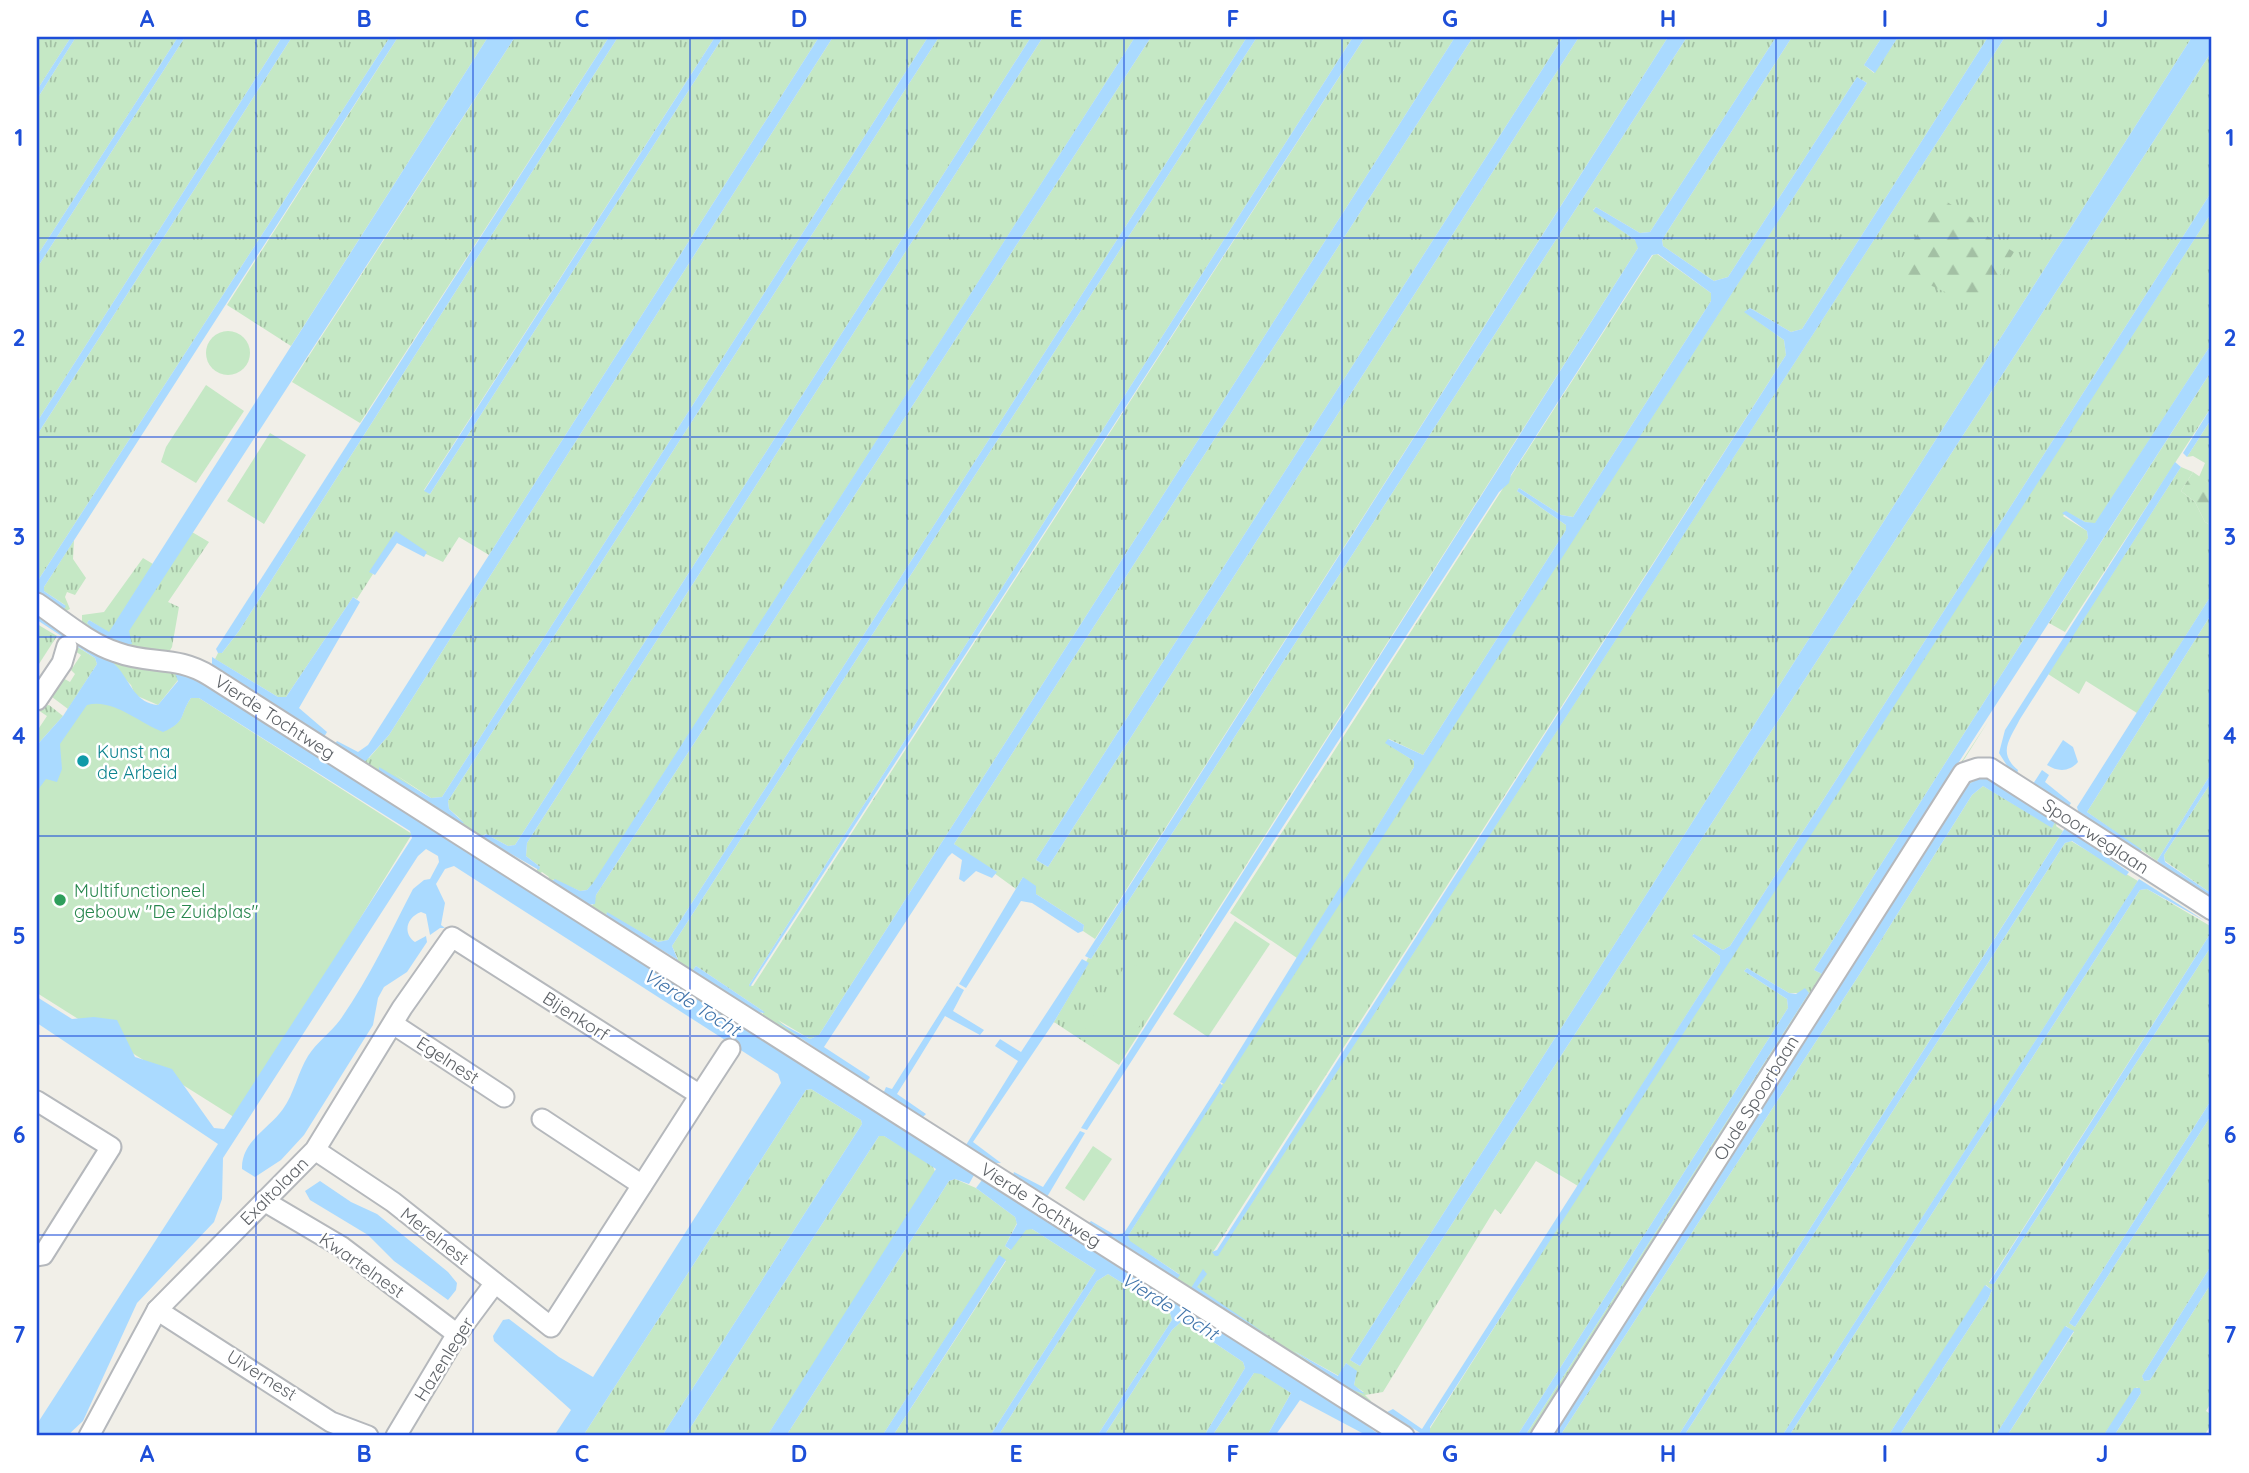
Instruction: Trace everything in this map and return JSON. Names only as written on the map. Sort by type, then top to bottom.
[{"type":"street","name":"Vierde Tochtweg","points":[[37,603],[112,651],[132,657],[168,659],[193,665],[747,1022],[1404,1436]]},
{"type":"street","points":[[37,700],[62,663],[67,646]]},
{"type":"street","name":"Spoorweglaan","points":[[1978,768],[1990,768],[2000,774],[2212,910]]},
{"type":"street","name":"Oude Spoorbaan","points":[[1541,1436],[1958,779],[1978,768]]},
{"type":"street","name":"Exaltolaan","points":[[89,1436],[157,1310],[315,1150],[393,1024],[452,937]]},
{"type":"street","name":"Bijenkorf","points":[[452,937],[699,1095]]},
{"type":"street","name":"Egelnest","points":[[393,1024],[504,1097]]},
{"type":"street","points":[[542,1119],[642,1185],[730,1049]]},
{"type":"street","points":[[37,1101],[111,1147],[43,1255],[37,1256]]},
{"type":"street","name":"Merelnest","points":[[315,1150],[393,1202],[551,1326],[642,1185]]},
{"type":"street","name":"Kwartelnest","points":[[264,1201],[341,1247],[457,1334]]},
{"type":"street","name":"Hazenleger","points":[[396,1436],[457,1334],[495,1283]]},
{"type":"street","name":"Uivernest","points":[[157,1310],[326,1429],[368,1436]]},
{"type":"green space","points":[[37,37],[71,37],[37,90]]},
{"type":"green space","points":[[76,37],[178,37],[37,256],[37,99]]},
{"type":"green space","points":[[185,37],[282,37],[37,422],[37,268]]},
{"type":"green space","points":[[292,37],[390,37],[37,582],[37,435]]},
{"type":"green space","points":[[398,37],[488,37],[291,346],[227,305]]},
{"type":"green space","points":[[515,37],[609,37],[360,423],[292,382]]},
{"type":"green space","points":[[618,37],[715,37],[424,490],[430,494],[723,37],[819,37],[489,555],[459,537],[443,562],[426,554],[396,532],[370,572],[373,574],[357,599],[353,597],[286,697],[278,697],[215,659],[218,653],[222,653],[239,631]]},
{"type":"green space","points":[[833,37],[928,37],[442,797],[431,798],[393,773],[463,821],[449,809],[448,801],[939,37],[1031,37],[515,845],[508,846],[486,834],[482,836],[536,871],[540,867],[526,856],[527,843],[1043,37],[1135,37],[593,884],[587,890],[580,891],[552,879],[588,905],[593,905],[596,895],[1151,37],[1247,37],[668,940],[658,942],[607,913],[606,916],[678,959],[672,946],[1257,37],[1353,37],[749,985],[753,986],[1365,37],[1455,37],[819,1035],[810,1039],[778,1020],[814,1049],[867,1083],[870,1077],[867,1084],[681,964],[676,965],[547,880],[549,877],[542,872],[538,875],[369,764],[366,767],[333,750],[334,743],[339,748],[369,758],[389,735]],"holes":[[[696,966],[763,1011],[763,1014],[692,971]]]},
{"type":"green space","points":[[1473,37],[1563,37],[1036,860],[1048,867],[1579,37],[1668,37],[1095,939],[1083,931],[1084,925],[1036,894],[1023,877],[1016,889],[954,844]]},
{"type":"green space","points":[[1687,37],[1776,37],[1650,232],[1640,233],[1596,207],[1593,210],[1635,240],[1639,244],[1638,248],[1119,1065],[1054,1022],[1088,964],[1088,958],[1091,959]]},
{"type":"green space","points":[[1792,37],[1882,37],[1864,65],[1874,73],[1898,37],[1988,37],[1802,329],[1791,332],[1750,308],[1745,312],[1784,340],[1786,355],[1213,1252],[1218,1255],[2005,37],[2192,37],[1350,1360],[1360,1366],[2212,51],[2212,191],[1730,946],[1723,950],[1693,934],[1693,937],[1720,956],[1720,962],[1578,1186],[1536,1161],[1501,1214],[1495,1209],[1383,1392],[1365,1395],[1371,1401],[1367,1401],[1345,1388],[1364,1392],[1354,1386],[1356,1371],[1346,1363],[1339,1376],[1294,1351],[1335,1380],[1333,1383],[1291,1359],[1287,1350],[1277,1343],[1268,1345],[1187,1291],[1186,1286],[1175,1282],[1087,1227],[1089,1223],[1177,1278],[1179,1274],[1129,1241],[1128,1236],[1223,1083],[1867,83],[1857,77],[1728,277],[1714,281],[1663,246],[1662,240]]},
{"type":"green space","points":[[1941,198],[1972,218],[1980,232],[2014,252],[1980,308],[1895,269]]},
{"type":"green space","points":[[2212,212],[2212,343],[2095,524],[2066,512],[2063,516],[2087,531],[2088,538],[1814,970],[1822,974],[1989,720],[1538,1436],[1525,1436],[1809,993],[1789,993],[1747,968],[1744,971],[1787,999],[1788,1008],[1517,1436],[1430,1434],[1429,1430],[1724,966]]},
{"type":"green space","points":[[1657,254],[1711,293],[1711,301],[1573,517],[1561,515],[1519,488],[1517,491],[1566,525],[1566,530],[1423,755],[1389,739],[1386,743],[1414,761],[1414,767],[1297,958],[1230,913],[1653,255]]},
{"type":"green space","points":[[228,331],[244,337],[250,353],[244,369],[228,375],[212,369],[206,353],[212,337]]},
{"type":"green space","points":[[2212,370],[2212,406],[2065,632],[2049,623]]},
{"type":"green space","points":[[206,385],[244,411],[196,483],[161,462],[166,447]]},
{"type":"green space","points":[[2212,418],[2212,485],[2199,477],[2205,463],[2193,456],[2187,457]]},
{"type":"green space","points":[[270,433],[306,455],[264,524],[227,501]]},
{"type":"green space","points":[[2181,467],[2193,472],[2181,491],[2195,502],[2205,522],[2212,526],[2212,594],[2137,713],[2086,681],[2079,694],[2048,674]]},
{"type":"green space","points":[[2193,472],[2212,485],[2212,526],[2205,522],[2195,502],[2181,491]]},
{"type":"green space","points":[[192,532],[209,542],[168,602],[179,607],[169,652],[133,653],[82,625],[82,615],[104,612],[143,558],[153,564],[109,633],[89,620],[87,623],[131,644],[128,631]]},
{"type":"green space","points":[[74,540],[73,559],[86,578],[75,595],[67,592],[65,597],[70,609],[64,612],[37,599],[37,591],[64,608],[65,605],[44,591],[44,587]]},
{"type":"green space","points":[[2212,613],[2212,772],[2157,861],[2087,812]]},
{"type":"green space","points":[[37,624],[57,636],[37,667]]},
{"type":"green space","points":[[79,634],[182,666],[470,852],[195,678],[178,680],[158,705],[135,695],[131,685]]},
{"type":"green space","points":[[71,643],[95,658],[97,664],[68,709],[52,697],[51,693],[61,677],[70,682],[75,674],[71,670],[81,655],[70,648]]},
{"type":"green space","points":[[91,690],[163,731],[179,721],[191,698],[199,698],[412,834],[237,1119],[37,993],[37,782]]},
{"type":"green space","points":[[49,705],[63,716],[37,745],[37,731],[47,716],[38,710],[41,706]]},
{"type":"green space","points":[[1988,776],[2058,820],[2056,826],[2063,831],[1678,1436],[1560,1436],[1861,972],[1972,795],[1983,786],[2052,827],[2055,822],[1979,778],[1969,784],[1554,1436],[1546,1436],[1969,779]]},
{"type":"green space","points":[[2212,781],[2212,894],[2165,861],[2164,855]]},
{"type":"green space","points":[[2071,841],[2138,881],[1782,1436],[1684,1436],[2065,843]]},
{"type":"green space","points":[[2147,889],[2212,927],[2212,931],[1989,1282],[1994,1284],[2212,945],[2212,1099],[2069,1323],[2075,1327],[2212,1114],[2212,1264],[2142,1376],[2144,1381],[2150,1380],[2212,1282],[2212,1401],[2206,1411],[2212,1415],[2212,1423],[2204,1436],[2114,1436],[2141,1393],[2137,1387],[2103,1436],[2007,1436],[2074,1332],[2066,1326],[1995,1436],[1899,1436],[1988,1299],[1992,1290],[1986,1285],[1888,1436],[1789,1436],[2140,890]]},
{"type":"green space","points":[[1235,921],[1270,944],[1208,1037],[1173,1014]]},
{"type":"green space","points":[[1128,961],[1166,984],[1118,1060],[1080,1037]]},
{"type":"green space","points":[[811,1089],[861,1120],[862,1124],[662,1436],[583,1436],[806,1090]]},
{"type":"green space","points":[[879,1136],[884,1136],[932,1164],[936,1174],[767,1436],[685,1436]]},
{"type":"green space","points":[[1093,1146],[1112,1159],[1084,1201],[1065,1188]]},
{"type":"green space","points":[[955,1179],[976,1188],[1015,1217],[1017,1223],[1005,1246],[1010,1250],[1026,1229],[1032,1229],[1096,1270],[990,1436],[893,1436],[1006,1261],[999,1256],[882,1436],[786,1436],[949,1181]]},
{"type":"green space","points":[[1108,1274],[1170,1313],[1172,1320],[1097,1436],[998,1436],[1097,1281]]},
{"type":"green space","points":[[1182,1321],[1243,1362],[1245,1368],[1204,1436],[1104,1436],[1172,1330]]},
{"type":"green space","points":[[1254,1373],[1261,1373],[1291,1393],[1267,1436],[1212,1436]]},
{"type":"water","points":[[71,37],[76,37],[37,99],[37,90]]},
{"type":"water","points":[[178,37],[185,37],[37,268],[37,256]]},
{"type":"water","points":[[282,37],[292,37],[37,435],[37,422]]},
{"type":"water","points":[[390,37],[398,37],[44,587],[44,591],[66,606],[64,609],[37,591],[37,582]]},
{"type":"water","points":[[488,37],[515,37],[129,631],[132,644],[119,643],[102,635],[87,623],[89,620],[109,632]]},
{"type":"water","points":[[609,37],[618,37],[239,631],[222,653],[218,653],[216,649]]},
{"type":"water","points":[[715,37],[723,37],[430,494],[424,491]]},
{"type":"water","points":[[819,37],[833,37],[389,735],[363,764],[335,744],[337,741],[358,752],[368,745]]},
{"type":"water","points":[[928,37],[939,37],[448,801],[449,809],[464,823],[460,824],[379,773],[379,767],[431,798],[442,797]]},
{"type":"water","points":[[1031,37],[1043,37],[527,843],[526,856],[540,867],[539,870],[483,838],[486,834],[508,846],[515,845]]},
{"type":"water","points":[[1135,37],[1151,37],[596,895],[595,904],[588,905],[552,881],[555,879],[580,891],[587,890],[593,883]]},
{"type":"water","points":[[1247,37],[1257,37],[672,946],[678,960],[606,916],[607,912],[658,942],[668,940]]},
{"type":"water","points":[[1353,37],[1365,37],[750,987],[749,985]]},
{"type":"water","points":[[1455,37],[1473,37],[954,844],[997,872],[992,878],[976,871],[964,882],[959,879],[962,860],[952,853],[948,857],[824,1047],[870,1077],[866,1083],[776,1021],[810,1039],[819,1035]]},
{"type":"water","points":[[1563,37],[1579,37],[1048,867],[1036,860]]},
{"type":"water","points":[[1668,37],[1687,37],[1091,959],[1085,956]]},
{"type":"water","points":[[1776,37],[1792,37],[1662,240],[1663,246],[1714,281],[1728,277],[1857,77],[1867,83],[1224,1084],[1220,1082],[1414,767],[1414,761],[1385,743],[1388,739],[1423,755],[1566,530],[1566,525],[1517,491],[1519,488],[1561,515],[1573,517],[1711,301],[1711,293],[1658,254],[1652,255],[1511,475],[1509,483],[1499,492],[1087,1130],[1081,1128],[1638,248],[1635,240],[1593,211],[1596,207],[1640,233],[1650,232]]},
{"type":"water","points":[[1882,37],[1898,37],[1875,73],[1864,65]]},
{"type":"water","points":[[1988,37],[2005,37],[1218,1256],[1215,1256],[1212,1252],[1217,1250],[1786,355],[1784,340],[1744,312],[1750,308],[1791,332],[1802,329]]},
{"type":"water","points":[[2192,37],[2212,37],[2212,51],[1360,1366],[1350,1360]]},
{"type":"water","points":[[2212,191],[2212,212],[1430,1427],[1430,1434],[1433,1436],[1425,1436],[1387,1412],[1393,1409],[1422,1429],[1720,962],[1720,956],[1692,936],[1694,934],[1723,950],[1730,946]]},
{"type":"water","points":[[2212,343],[2212,370],[1822,974],[1814,970],[2088,538],[2087,531],[2062,513],[2066,511],[2085,522],[2095,523]]},
{"type":"water","points":[[2212,406],[2212,418],[2187,457],[2183,453]]},
{"type":"water","points":[[2175,462],[2181,467],[2020,719],[2007,746],[2008,758],[2018,770],[2017,774],[2011,772],[1999,753],[2005,730]]},
{"type":"water","points":[[396,531],[427,552],[424,557],[397,543],[375,575],[369,572]]},
{"type":"water","points":[[2212,594],[2212,613],[2087,812],[2141,849],[2142,855],[2079,814],[2077,807]]},
{"type":"water","points":[[353,597],[360,602],[299,708],[327,732],[324,737],[212,667],[212,657],[278,697],[286,697]]},
{"type":"water","name":"Vierde Tocht","points":[[37,611],[111,660],[144,701],[158,705],[178,681],[175,673],[195,678],[746,1027],[974,1175],[969,1184],[955,1179],[949,1181],[786,1436],[767,1436],[936,1169],[884,1136],[879,1136],[685,1436],[662,1436],[862,1124],[861,1120],[811,1089],[806,1090],[583,1436],[554,1436],[571,1410],[494,1341],[493,1336],[503,1320],[509,1319],[559,1357],[593,1377],[781,1083],[778,1074],[454,866],[445,869],[436,884],[445,903],[441,925],[445,928],[440,928],[430,935],[426,914],[421,912],[412,918],[408,934],[415,942],[426,936],[427,942],[407,972],[384,987],[378,998],[373,1025],[304,1135],[281,1160],[255,1177],[242,1169],[243,1159],[251,1143],[283,1109],[308,1056],[340,1020],[360,988],[413,889],[424,880],[430,879],[439,862],[438,856],[426,849],[418,856],[223,1158],[222,1199],[214,1222],[137,1303],[83,1421],[67,1436],[37,1436],[37,1424],[218,1144],[37,1023],[37,997],[72,1019],[94,1017],[117,1020],[135,1057],[172,1069],[214,1128],[224,1129],[412,838],[410,831],[199,698],[191,698],[176,725],[163,732],[116,708],[87,705],[60,744],[62,769],[57,782],[46,779],[37,791],[37,745],[63,716],[97,664],[95,658],[37,620]]},
{"type":"water","points":[[2063,740],[2073,747],[2078,762],[2071,768],[2059,770],[2047,765]]},
{"type":"water","points":[[2042,770],[2049,775],[2045,782],[2071,803],[2067,809],[2031,787]]},
{"type":"water","points":[[2212,772],[2212,781],[2164,855],[2165,862],[2212,894],[2212,899],[2157,861]]},
{"type":"water","points":[[1979,778],[1992,780],[2055,822],[2052,828],[1983,786],[1972,795],[1861,972],[1560,1436],[1554,1436],[1969,784]]},
{"type":"water","points":[[2065,828],[2129,872],[2126,876],[2072,841],[2065,843],[1684,1436],[1678,1436]]},
{"type":"water","points":[[1023,877],[1036,886],[1036,894],[1084,925],[1083,931],[1078,933],[1032,903],[1021,901],[966,988],[959,984]]},
{"type":"water","points":[[2139,879],[2205,921],[2147,889],[2140,890],[1789,1436],[1782,1436]]},
{"type":"water","points":[[2212,931],[2212,945],[1994,1284],[1989,1283]]},
{"type":"water","points":[[1082,959],[1089,963],[1054,1022],[973,1142],[1001,1163],[994,1163],[966,1145],[1018,1061],[995,1046],[1000,1039],[1021,1052]]},
{"type":"water","points":[[696,966],[765,1013],[757,1012],[692,971]]},
{"type":"water","points":[[1747,968],[1789,993],[1796,994],[1805,988],[1809,993],[1525,1436],[1517,1436],[1788,1008],[1787,999],[1744,971]]},
{"type":"water","points":[[957,986],[964,990],[953,1011],[984,1030],[980,1035],[945,1016],[897,1094],[926,1114],[922,1118],[883,1094],[886,1087],[892,1089]]},
{"type":"water","points":[[1220,1083],[1223,1086],[1128,1236],[1130,1241],[1180,1275],[1177,1279],[1089,1223],[1091,1221],[1115,1235],[1124,1233]]},
{"type":"water","points":[[2212,1099],[2212,1114],[2075,1327],[2069,1323]]},
{"type":"water","points":[[1080,1131],[1085,1133],[1047,1197],[1013,1175],[1014,1172],[1043,1187]]},
{"type":"water","name":"Vierde Tocht","points":[[982,1180],[1322,1395],[1335,1380],[1294,1351],[1338,1376],[1346,1363],[1357,1371],[1354,1385],[1365,1394],[1345,1388],[1336,1403],[1381,1436],[1364,1434],[1300,1400],[1275,1436],[1267,1436],[1291,1393],[1261,1374],[1254,1373],[1212,1436],[1204,1436],[1245,1368],[1243,1362],[1182,1321],[1172,1330],[1104,1436],[1097,1436],[1172,1320],[1170,1313],[1108,1274],[1097,1281],[998,1436],[990,1436],[1096,1270],[1032,1229],[1026,1230],[1011,1250],[1005,1246],[1017,1224],[1015,1217],[976,1188]]},
{"type":"water","points":[[320,1181],[351,1202],[377,1214],[448,1272],[457,1283],[456,1290],[448,1300],[394,1261],[368,1235],[310,1200],[305,1191]]},
{"type":"water","points":[[999,1255],[1006,1260],[893,1436],[882,1436]]},
{"type":"water","points":[[2212,1264],[2212,1282],[2150,1380],[2144,1381],[2142,1376]]},
{"type":"water","points":[[1203,1269],[1207,1274],[1197,1287],[1269,1336],[1191,1288]]},
{"type":"water","points":[[1985,1285],[1992,1290],[1988,1299],[1899,1436],[1888,1436]]},
{"type":"water","points":[[2065,1326],[2074,1331],[2007,1436],[1995,1436]]},
{"type":"water","points":[[2134,1388],[2140,1388],[2141,1393],[2114,1436],[2103,1436]]},
{"type":"place","name":"Kunst na de Arbeid","points":[[83,761]]},
{"type":"place","name":"Multifunctioneel gebouw \"De Zuidplas\"","points":[[60,900]]}]
